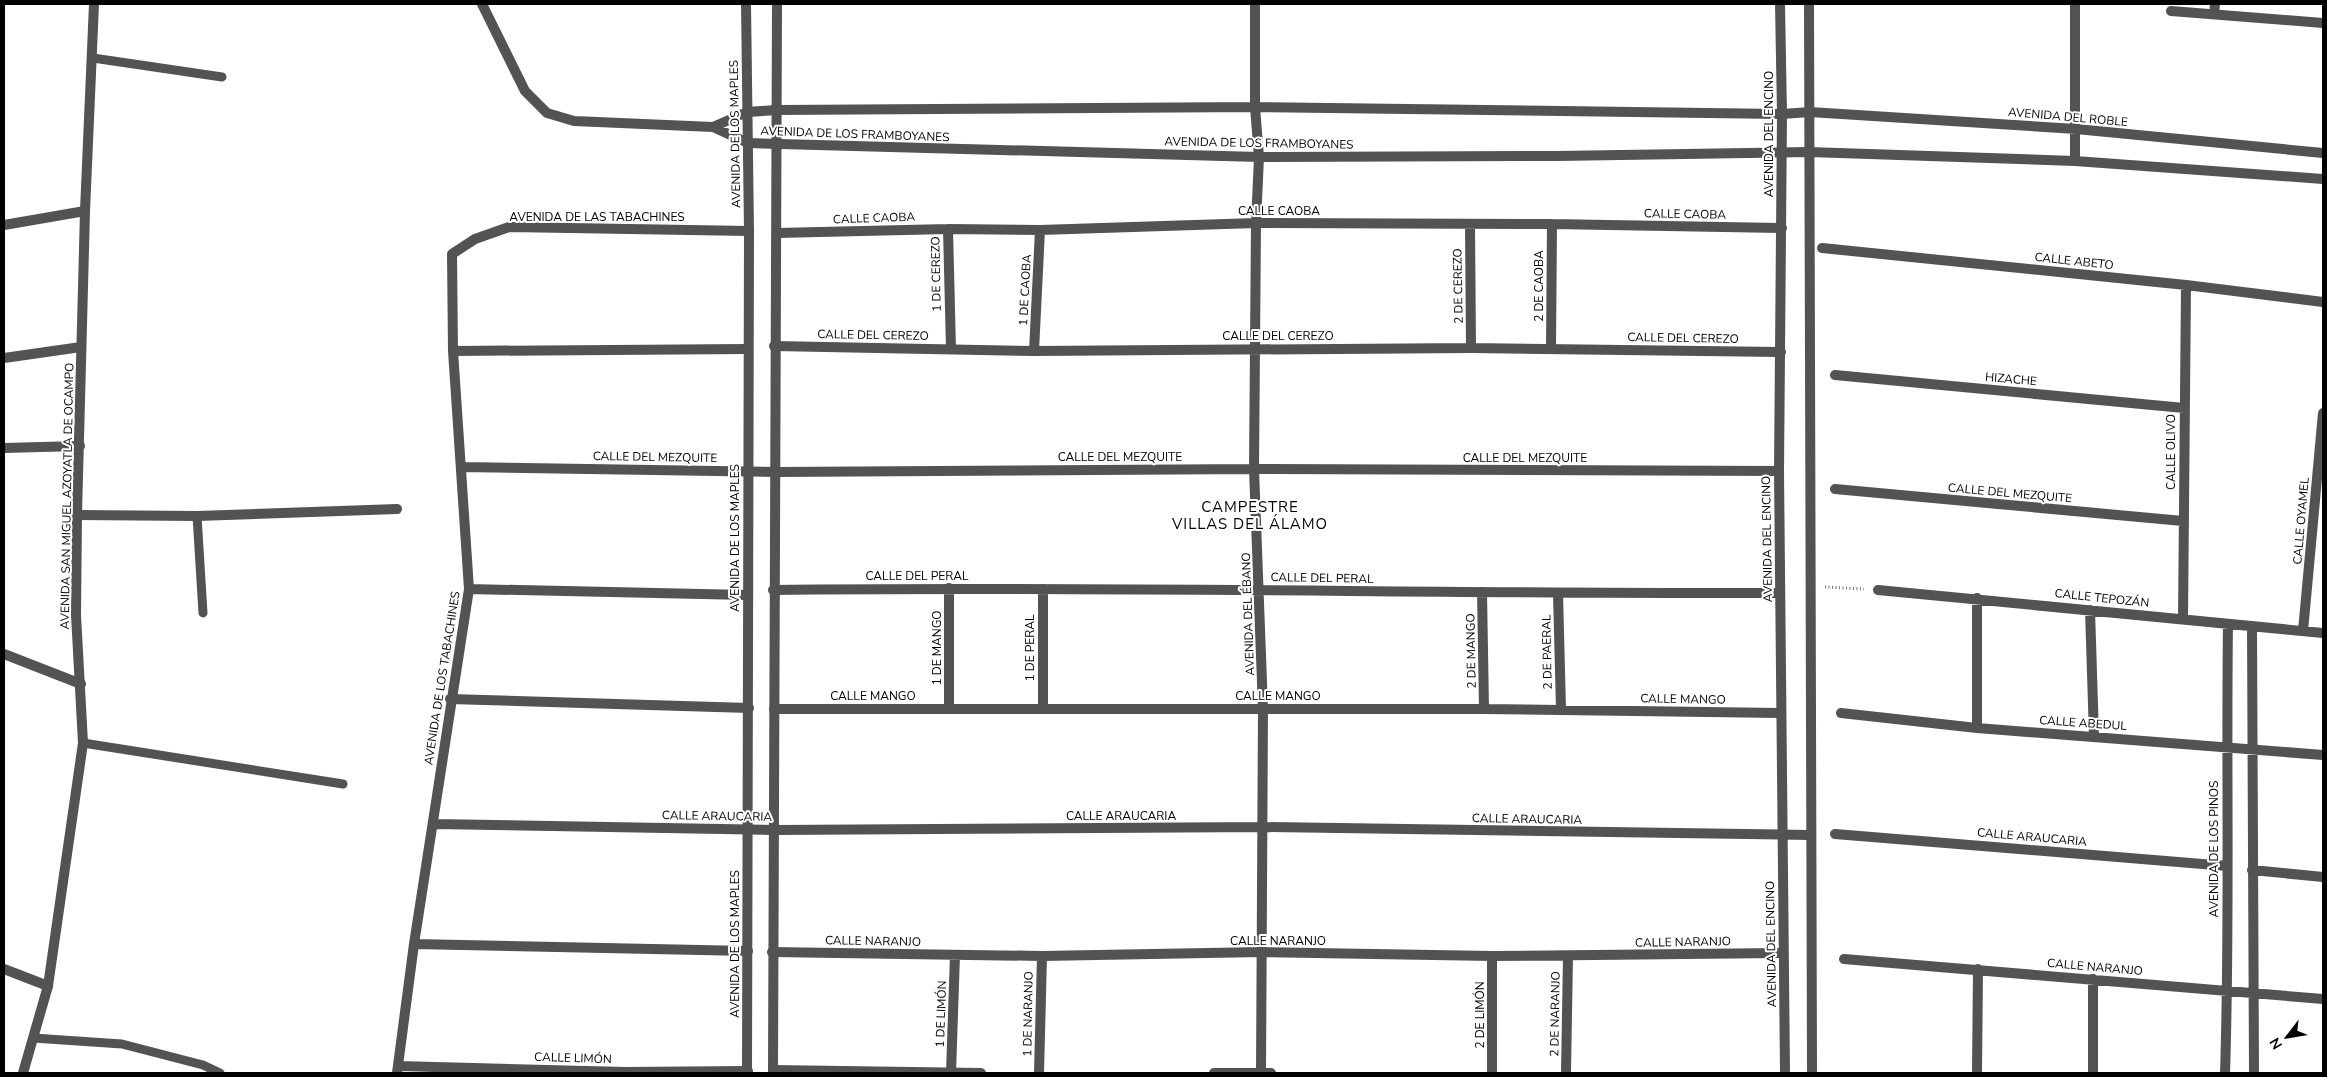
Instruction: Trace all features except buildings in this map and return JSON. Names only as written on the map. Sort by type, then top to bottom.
[{"type":"street","name":"AVENIDA SAN MIGUEL AZOYATLA DE OCAMPO","points":[[23,1073],[48,986],[83,742],[76,615],[77,515],[85,211],[94,4]]},
{"type":"street","name":"AVENIDA DE LOS FRAMBOYANES","points":[[482,4],[525,91],[547,113],[574,122],[713,126],[748,112],[777,110],[1255,107],[1782,114],[1810,112]]},
{"type":"street","name":"AVENIDA DE LOS MAPLES","points":[[746,4],[749,231],[747,349],[749,708],[746,829],[748,1072]]},
{"type":"street","points":[[777,4],[777,233],[774,346],[776,472],[773,590],[773,1072],[981,1073]]},
{"type":"street","name":"AVENIDA DEL ÉBANO","points":[[1255,4],[1255,107],[1259,157],[1256,223],[1254,469],[1264,709],[1261,1073]]},
{"type":"street","name":"AVENIDA DEL ENCINO","points":[[1780,4],[1782,228],[1779,471],[1785,1073]]},
{"type":"street","points":[[1809,4],[1809,587],[1812,1073]]},
{"type":"street","points":[[2075,4],[2075,161]]},
{"type":"street","points":[[2171,11],[2215,9],[2323,23]]},
{"type":"street","name":"AVENIDA DEL ROBLE","points":[[1810,112],[2076,129],[2323,153]]},
{"type":"street","name":"AVENIDA DE LOS FRAMBOYANES","points":[[713,126],[748,143],[776,145],[1259,157],[1810,152]]},
{"type":"street","points":[[1810,152],[2075,161],[2323,179]]},
{"type":"street","points":[[4,225],[85,211]]},
{"type":"street","name":"CALLE CAOBA","points":[[777,233],[948,229],[1040,230],[1256,223],[1552,224],[1782,228]]},
{"type":"street","name":"2 DE CEREZO","points":[[1470,224],[1471,348]]},
{"type":"street","name":"2 DE CAOBA","points":[[1551,348],[1552,224]]},
{"type":"street","name":"AVENIDA DE LAS TABACHINES","points":[[452,254],[474,239],[509,227],[749,231]]},
{"type":"street","name":"1 DE CEREZO","points":[[948,229],[951,349]]},
{"type":"street","name":"1 DE CAOBA","points":[[1034,351],[1040,230]]},
{"type":"street","name":"CALLE ABETO","points":[[1822,248],[2186,285],[2323,302]]},
{"type":"street","name":"AVENIDA DE LOS TABACHINES","points":[[398,1069],[414,944],[434,824],[450,699],[469,590],[453,351],[452,254]]},
{"type":"street","name":"CALLE OLIVO","points":[[2183,619],[2186,285]]},
{"type":"street","name":"CALLE DEL CEREZO","points":[[774,346],[1034,351],[1551,348],[1781,352]]},
{"type":"street","points":[[4,358],[82,347]]},
{"type":"street","points":[[453,351],[747,349]]},
{"type":"street","name":"HIZACHE","points":[[1835,376],[2184,408]]},
{"type":"street","name":"CALLE OYAMEL","points":[[2303,631],[2323,418]]},
{"type":"street","points":[[4,448],[80,446]]},
{"type":"street","name":"CALLE DEL MEZQUITE","points":[[461,466],[776,472],[1254,469],[1779,471]]},
{"type":"street","name":"CALLE DEL MEZQUITE","points":[[1835,489],[2183,521]]},
{"type":"street","points":[[77,515],[197,516],[397,509]]},
{"type":"street","points":[[2312,530],[2323,531]]},
{"type":"street","name":"CALLE DEL PERAL","points":[[773,590],[949,588],[1780,593]]},
{"type":"street","name":"1 DE MANGO","points":[[949,588],[949,708]]},
{"type":"street","name":"1 DE PERAL","points":[[1043,589],[1043,707]]},
{"type":"street","points":[[469,590],[747,595]]},
{"type":"street","name":"CALLE TEPOZÁN","points":[[1878,590],[1977,598],[2323,633]]},
{"type":"street","name":"2 DE MANGO","points":[[1482,592],[1484,709]]},
{"type":"street","name":"2 DE PAERAL","points":[[1558,593],[1561,710]]},
{"type":"street","points":[[1976,728],[1977,598]]},
{"type":"street","points":[[2090,610],[2094,736]]},
{"type":"street","name":"AVENIDA DE LOS PINOS","points":[[2225,1073],[2228,992],[2226,748],[2228,624]]},
{"type":"street","points":[[2252,626],[2254,1073]]},
{"type":"street","points":[[4,654],[81,684]]},
{"type":"street","points":[[450,699],[749,708]]},
{"type":"street","name":"CALLE MANGO","points":[[774,709],[1043,707],[1484,709],[1781,713]]},
{"type":"street","name":"CALLE ABEDUL","points":[[1841,713],[1976,728],[2323,755]]},
{"type":"street","name":"CALLE ARAUCARIA","points":[[434,824],[774,830],[1263,827],[1810,836]]},
{"type":"street","name":"CALLE ARAUCARIA","points":[[1835,834],[2227,866]]},
{"type":"street","points":[[2252,870],[2323,877]]},
{"type":"street","points":[[414,944],[748,951]]},
{"type":"street","name":"CALLE NARANJO","points":[[772,952],[956,956],[1262,952],[1492,956],[1784,953]]},
{"type":"street","name":"1 DE LIMÓN","points":[[951,1073],[956,956]]},
{"type":"street","name":"1 DE NARANJO","points":[[1039,1073],[1042,956]]},
{"type":"street","name":"2 DE LIMÓN","points":[[1492,956],[1492,1073]]},
{"type":"street","name":"2 DE NARANJO","points":[[1566,1073],[1568,956]]},
{"type":"street","name":"CALLE NARANJO","points":[[1844,959],[2093,979],[2254,995],[2323,999]]},
{"type":"street","points":[[4,969],[48,986]]},
{"type":"street","points":[[1978,970],[1978,1073]]},
{"type":"street","points":[[2093,979],[2093,1073]]},
{"type":"street","name":"CALLE LIMÓN","points":[[398,1069],[748,1072]]},
{"type":"street","points":[[1214,1073],[1271,1073]]},
{"type":"lane","points":[[93,58],[222,77]]},
{"type":"lane","points":[[197,516],[203,613]]},
{"type":"lane","points":[[83,742],[343,784]]},
{"type":"lane","points":[[34,1038],[122,1044],[203,1065],[220,1073]]},
{"type":"path","points":[[1809,587],[1878,590]]},
{"type":"district","name":"CAMPESTRE VILLAS DEL ÁLAMO","points":[[1250,516]]}]
